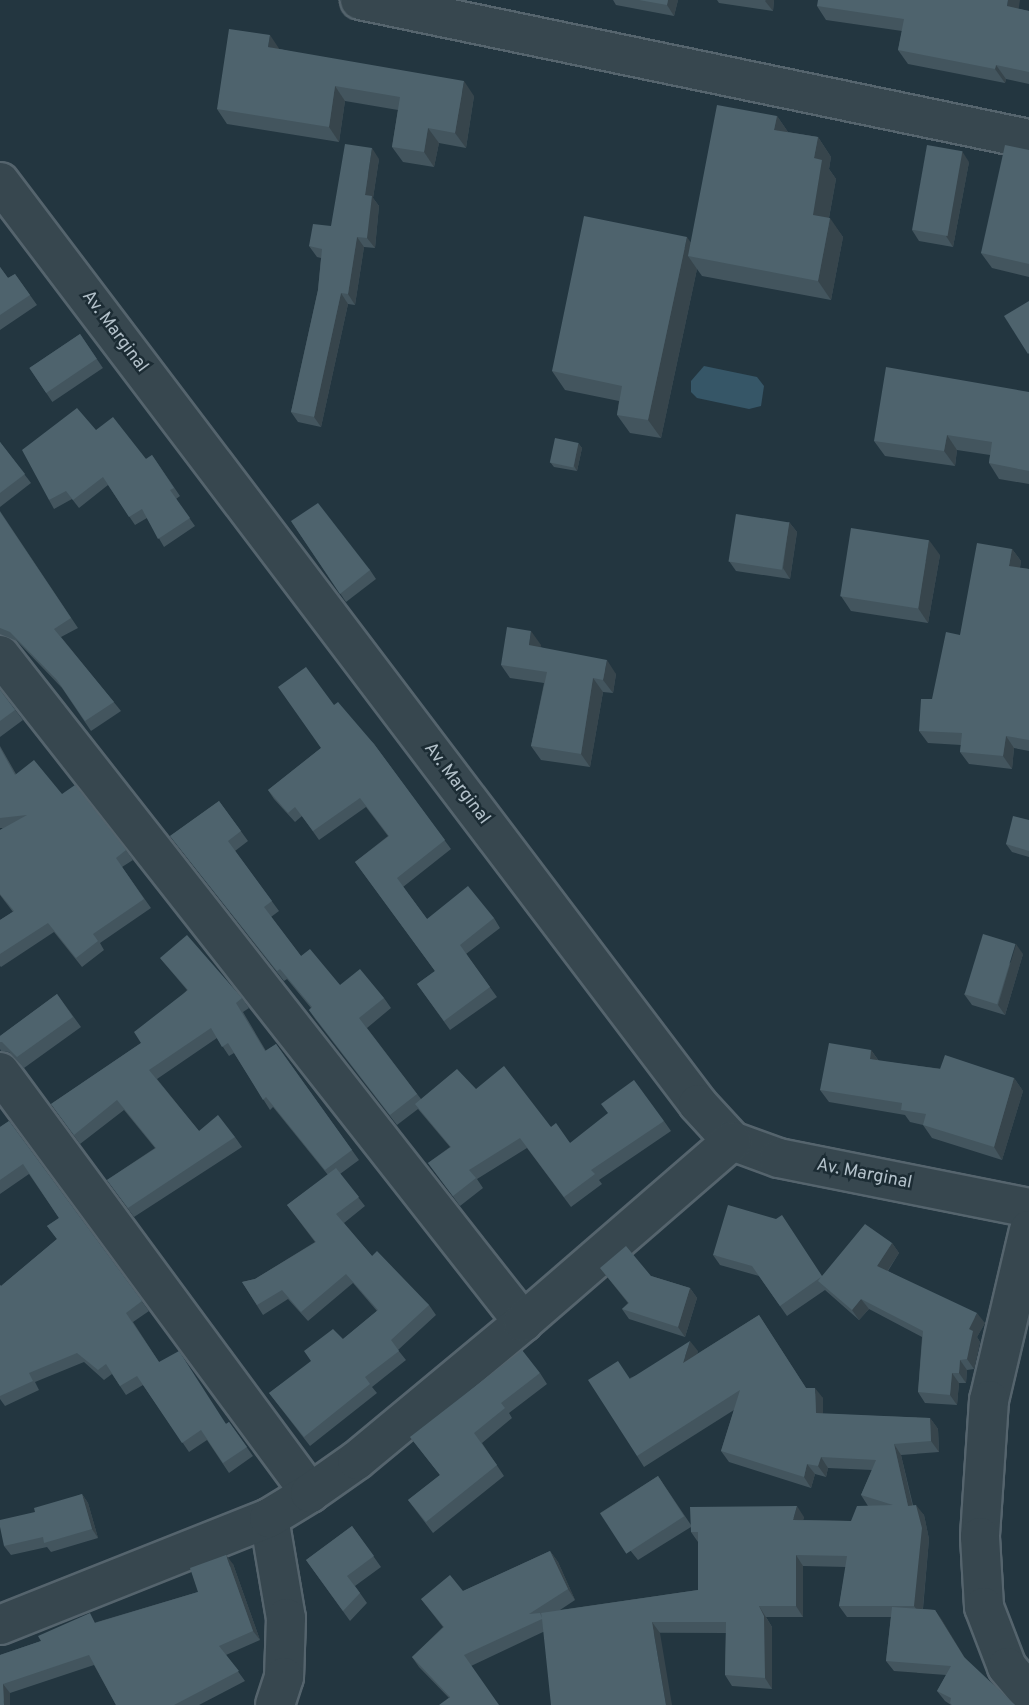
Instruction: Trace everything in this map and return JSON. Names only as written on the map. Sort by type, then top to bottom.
[{"type":"street","points":[[360,0],[1029,139]]},
{"type":"street","name":"Av. Marginal","points":[[0,182],[681,1081],[732,1141],[779,1158],[1029,1208]]},
{"type":"street","points":[[0,655],[523,1322]]},
{"type":"street","points":[[0,1072],[310,1493]]},
{"type":"street","points":[[0,1625],[269,1518],[310,1493],[357,1460],[523,1322],[732,1141]]},
{"type":"street","points":[[1029,1230],[989,1401],[980,1537],[984,1607],[1007,1667],[1029,1693]]},
{"type":"street","points":[[269,1518],[286,1618],[284,1677],[275,1705]]},
{"type":"water","points":[[704,366],[757,377],[764,386],[761,406],[749,409],[697,398],[691,392],[691,381]]},
{"type":"building","points":[[639,0],[668,0],[667,5]]},
{"type":"building","points":[[818,0],[1008,0],[1007,6],[1029,11],[1029,72],[996,65],[995,69],[898,50],[904,19],[817,6]]},
{"type":"building","points":[[229,29],[270,35],[268,47],[464,81],[455,133],[428,128],[424,152],[392,147],[400,97],[335,86],[329,127],[217,109]]},
{"type":"building","points":[[717,105],[777,116],[774,130],[818,137],[814,158],[822,160],[813,215],[830,218],[818,281],[688,256]]},
{"type":"building","points":[[345,144],[372,148],[365,195],[372,196],[367,238],[357,237],[348,294],[341,293],[314,417],[291,412],[318,290],[322,249],[309,246],[313,224],[331,226]]},
{"type":"building","points":[[927,145],[962,151],[948,236],[912,230]]},
{"type":"building","points":[[1005,145],[1029,150],[1029,264],[981,253]]},
{"type":"building","points":[[584,216],[687,237],[648,420],[617,415],[622,386],[552,371]]},
{"type":"building","points":[[0,267],[8,278],[15,274],[30,295],[0,315]]},
{"type":"building","points":[[1029,301],[1029,353],[1028,354],[1004,316]]},
{"type":"building","points":[[80,334],[97,359],[46,393],[29,368]]},
{"type":"building","points":[[886,367],[1029,392],[1029,471],[989,463],[992,442],[947,435],[944,451],[874,441]]},
{"type":"building","points":[[77,408],[96,430],[113,417],[146,459],[152,455],[174,488],[170,490],[190,518],[158,539],[142,509],[129,517],[103,477],[73,500],[66,491],[49,500],[22,450]]},
{"type":"building","points":[[555,438],[578,443],[573,467],[550,462]]},
{"type":"building","points":[[0,442],[25,474],[0,493]]},
{"type":"building","points":[[318,503],[370,570],[340,594],[291,521]]},
{"type":"building","points":[[0,512],[71,618],[54,629],[114,702],[85,721],[57,680],[10,632],[0,628]]},
{"type":"building","points":[[736,514],[789,522],[782,570],[728,561]]},
{"type":"building","points":[[851,528],[929,540],[918,609],[840,596]]},
{"type":"building","points":[[977,543],[1012,549],[1009,566],[1029,569],[1029,740],[1006,736],[1003,756],[960,752],[962,733],[919,731],[921,699],[932,699],[946,632],[960,635]]},
{"type":"building","points":[[507,627],[531,631],[529,645],[607,660],[603,680],[593,678],[581,754],[531,746],[547,672],[501,665]]},
{"type":"building","points":[[306,667],[334,705],[338,702],[374,744],[445,840],[397,878],[427,919],[468,886],[494,918],[460,945],[490,987],[444,1021],[417,984],[435,971],[355,862],[389,836],[360,798],[313,831],[295,807],[288,813],[268,790],[321,748],[278,687]]},
{"type":"building","points":[[0,690],[15,710],[0,721]]},
{"type":"building","points":[[0,748],[15,775],[34,760],[62,794],[75,785],[126,850],[116,858],[144,899],[93,934],[98,941],[76,958],[48,923],[0,954],[0,920],[14,911],[0,894],[0,830],[27,815],[0,818]]},
{"type":"building","points":[[219,801],[241,831],[228,841],[272,901],[264,907],[301,956],[310,949],[340,985],[360,969],[384,998],[359,1018],[417,1094],[390,1115],[309,1010],[312,1007],[280,969],[277,971],[170,836]]},
{"type":"building","points":[[1013,816],[1029,820],[1029,851],[1006,844]]},
{"type":"building","points":[[983,934],[1016,944],[997,1004],[965,994]]},
{"type":"building","points":[[187,935],[242,998],[236,1003],[265,1051],[276,1044],[352,1150],[325,1170],[266,1097],[263,1100],[228,1043],[222,1047],[211,1028],[149,1070],[199,1131],[218,1115],[235,1137],[128,1208],[107,1180],[156,1148],[117,1100],[74,1135],[51,1104],[141,1043],[134,1032],[188,990],[160,958]]},
{"type":"building","points":[[57,994],[73,1017],[17,1057],[0,1042],[0,1036]]},
{"type":"building","points":[[829,1043],[871,1050],[870,1059],[940,1069],[945,1055],[1014,1078],[994,1147],[923,1125],[926,1114],[901,1110],[902,1103],[820,1090]]},
{"type":"building","points":[[504,1066],[551,1127],[556,1123],[570,1143],[608,1113],[601,1104],[634,1080],[664,1121],[591,1170],[595,1174],[564,1197],[520,1138],[469,1170],[476,1178],[453,1196],[428,1163],[451,1147],[415,1104],[457,1069],[476,1089]]},
{"type":"building","points":[[9,1121],[142,1301],[126,1313],[159,1362],[179,1351],[226,1424],[229,1422],[247,1447],[223,1463],[201,1430],[182,1443],[137,1376],[120,1386],[106,1364],[98,1370],[77,1353],[29,1373],[33,1381],[0,1396],[0,1285],[57,1239],[47,1226],[59,1218],[23,1164],[0,1180],[0,1127]]},
{"type":"building","points":[[336,1168],[359,1197],[336,1214],[372,1256],[377,1251],[429,1305],[391,1340],[399,1351],[365,1377],[370,1384],[304,1437],[269,1393],[311,1361],[304,1351],[333,1329],[343,1339],[378,1310],[346,1274],[301,1312],[282,1290],[257,1305],[242,1282],[255,1279],[316,1242],[287,1205]]},
{"type":"building","points":[[728,1205],[776,1219],[782,1215],[822,1276],[865,1224],[892,1243],[877,1266],[977,1313],[969,1329],[973,1331],[967,1359],[960,1360],[959,1373],[952,1373],[950,1395],[918,1392],[923,1331],[861,1299],[852,1310],[818,1281],[821,1277],[780,1306],[752,1266],[713,1255]]},
{"type":"building","points":[[626,1246],[651,1276],[690,1288],[678,1327],[622,1309],[629,1303],[600,1268]]},
{"type":"building","points":[[759,1315],[806,1388],[815,1388],[816,1413],[930,1418],[931,1441],[894,1444],[908,1506],[916,1505],[922,1528],[914,1606],[839,1606],[847,1556],[796,1555],[796,1606],[759,1606],[764,1616],[765,1678],[725,1675],[726,1622],[652,1622],[666,1705],[551,1705],[542,1619],[464,1655],[499,1705],[439,1705],[450,1697],[412,1657],[444,1627],[421,1599],[450,1575],[463,1591],[550,1551],[568,1589],[529,1614],[540,1613],[542,1618],[541,1613],[698,1590],[698,1532],[691,1532],[690,1507],[797,1506],[793,1520],[851,1521],[857,1506],[893,1505],[861,1495],[876,1460],[821,1457],[818,1466],[807,1464],[804,1477],[721,1451],[740,1390],[637,1456],[588,1380],[618,1361],[630,1379],[690,1341],[683,1363]]},
{"type":"building","points":[[522,1350],[540,1373],[501,1403],[505,1408],[474,1433],[497,1465],[426,1522],[408,1500],[440,1475],[410,1437]]},
{"type":"building","points":[[658,1476],[684,1516],[626,1554],[600,1514]]},
{"type":"building","points":[[82,1494],[92,1529],[44,1543],[43,1537],[4,1546],[0,1520],[35,1512],[34,1508]]},
{"type":"building","points":[[352,1526],[374,1556],[347,1576],[360,1593],[343,1611],[306,1560]]},
{"type":"building","points":[[226,1555],[253,1631],[219,1646],[239,1671],[174,1705],[116,1705],[89,1655],[3,1684],[4,1705],[0,1705],[0,1655],[41,1641],[38,1636],[90,1613],[95,1623],[198,1592],[190,1568]]},
{"type":"building","points":[[892,1607],[935,1610],[964,1657],[1015,1705],[952,1705],[951,1698],[937,1691],[951,1666],[886,1661]]}]
